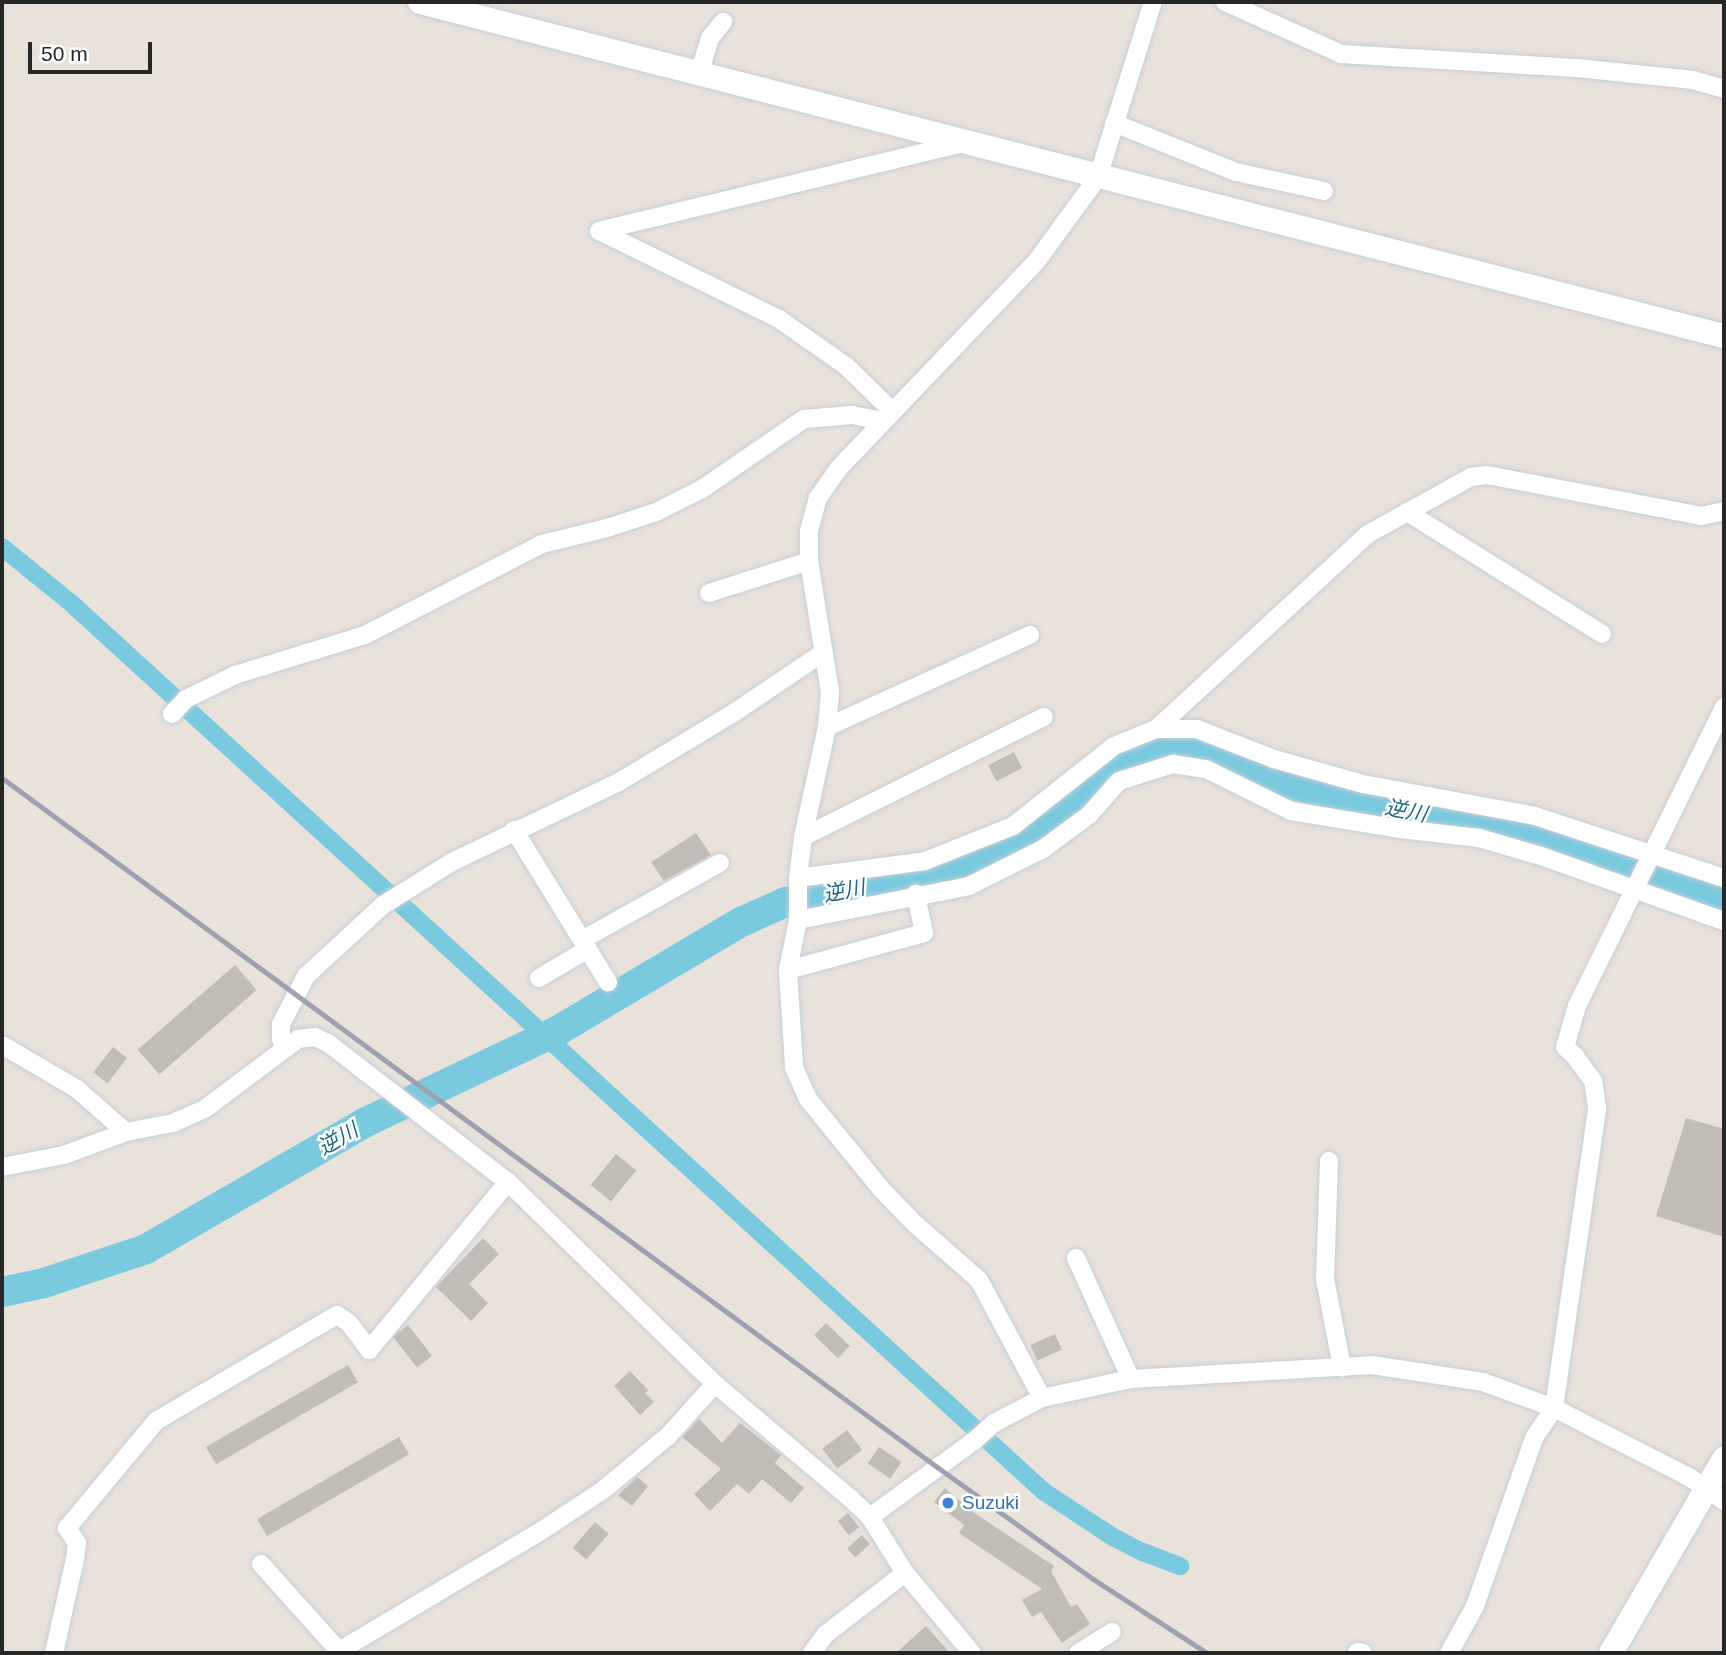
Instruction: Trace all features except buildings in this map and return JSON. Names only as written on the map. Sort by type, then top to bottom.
[{"type":"street","points":[[420,2],[1724,336]]},
{"type":"street","points":[[1042,1398],[979,1280],[915,1224],[882,1190],[808,1099],[794,1067],[788,970],[797,917],[797,885],[803,837],[827,727],[830,692],[809,561],[809,531],[818,499],[838,469],[1036,262],[1098,177],[1153,2]]},
{"type":"street","points":[[1225,2],[1341,54],[1577,68],[1693,80],[1724,89]]},
{"type":"street","points":[[699,74],[710,38],[723,22]]},
{"type":"street","points":[[1114,123],[1236,172],[1324,191]]},
{"type":"street","points":[[887,416],[846,366],[779,319],[599,231],[968,142]]},
{"type":"street","points":[[178,708],[235,675],[365,635],[542,544],[607,528],[656,512],[702,489],[804,419],[852,415],[887,416]]},
{"type":"street","points":[[797,885],[925,861],[1013,826],[1114,746],[1156,729],[1368,534],[1471,477],[1487,475],[1700,516],[1724,511]]},
{"type":"street","points":[[1407,512],[1602,634]]},
{"type":"street","points":[[709,593],[809,561]]},
{"type":"street","points":[[827,727],[1030,635]]},
{"type":"street","points":[[285,1047],[281,1039],[281,1024],[306,976],[383,905],[421,879],[514,830],[620,782],[735,712],[824,652]]},
{"type":"street","points":[[1449,1653],[1475,1606],[1534,1438],[1553,1408],[1597,1108],[1593,1081],[1565,1047],[1577,1006],[1724,707]]},
{"type":"street","points":[[803,837],[1044,717]]},
{"type":"street","points":[[1156,729],[1198,729],[1274,759],[1363,784],[1535,816],[1650,856],[1724,878]]},
{"type":"street","points":[[797,917],[969,886],[1043,849],[1089,815],[1119,781],[1173,764],[1206,769],[1291,811],[1400,830],[1479,838],[1637,884],[1724,921]]},
{"type":"street","points":[[514,830],[608,982]]},
{"type":"street","points":[[539,978],[585,945],[720,863]]},
{"type":"street","points":[[788,970],[924,933],[916,894]]},
{"type":"street","points":[[2,1167],[64,1155],[127,1132],[173,1123],[206,1108],[298,1039],[315,1037],[339,1050],[413,1111],[508,1182],[716,1384],[870,1517],[905,1573],[972,1653]]},
{"type":"street","points":[[2,1045],[77,1089],[127,1132]]},
{"type":"street","points":[[1329,1161],[1325,1279],[1342,1367]]},
{"type":"street","points":[[54,1653],[77,1543],[67,1528],[156,1421],[337,1315],[349,1324],[369,1350],[508,1182]]},
{"type":"street","points":[[1076,1258],[1131,1379]]},
{"type":"street","points":[[870,1517],[974,1441],[994,1423],[1042,1398],[1131,1379],[1372,1365],[1483,1382],[1553,1408],[1689,1477],[1715,1496]]},
{"type":"street","points":[[261,1564],[339,1651],[538,1533],[603,1490],[668,1436],[716,1384]]},
{"type":"street","points":[[1611,1653],[1715,1496],[1724,1460]]},
{"type":"street","points":[[812,1653],[826,1634],[905,1573]]},
{"type":"street","points":[[1078,1653],[1112,1632]]},
{"type":"waterway","points":[[2,547],[71,603],[1043,1491],[1113,1537],[1180,1566]]},
{"type":"waterway","name":"逆川","points":[[2,1292],[44,1283],[146,1249],[364,1123],[559,1030],[741,922],[786,902],[960,868],[1032,835],[1119,766],[1152,750],[1204,750],[1274,780],[1351,800],[1548,838],[1724,896]]},
{"type":"railway","points":[[2,778],[937,1467],[1093,1579],[1207,1653]]},
{"type":"place","name":"Suzuki","points":[[948,1503]]}]
